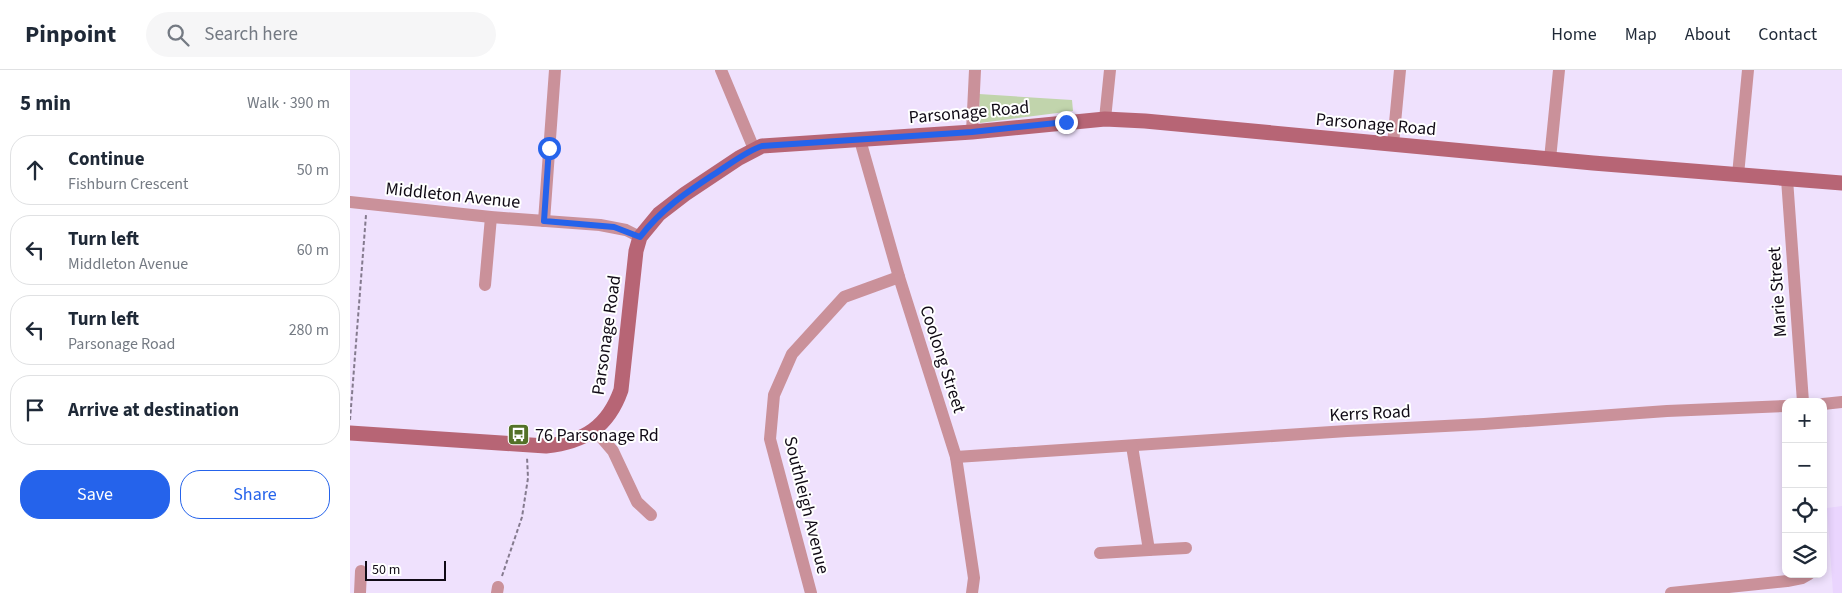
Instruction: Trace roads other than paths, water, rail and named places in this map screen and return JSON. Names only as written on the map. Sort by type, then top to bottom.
[{"type":"street","points":[[544,221],[555,70]]},
{"type":"street","points":[[721,70],[754,149]]},
{"type":"street","points":[[972,132],[975,70]]},
{"type":"street","points":[[1105,119],[1110,70]]},
{"type":"street","points":[[1393,144],[1400,70]]},
{"type":"street","points":[[1550,159],[1559,70]]},
{"type":"street","points":[[1738,175],[1748,70]]},
{"type":"street","name":"Parsonage Road","points":[[350,433],[528,445],[562,444],[578,439],[595,430],[611,413],[621,390],[636,251],[640,237],[659,214],[685,194],[754,149],[771,144],[972,132],[1105,119],[1145,121],[1786,180],[1842,183]]},
{"type":"street","name":"Coolong Street","points":[[860,140],[899,277],[956,457],[974,578],[972,593]]},
{"type":"street","name":"Marie Street","points":[[1786,180],[1803,398]]},
{"type":"street","name":"Middleton Avenue","points":[[350,202],[491,217],[614,227],[640,237]]},
{"type":"street","points":[[485,285],[491,217]]},
{"type":"street","name":"Southleigh Avenue","points":[[811,593],[770,439],[774,395],[792,354],[844,297],[899,277]]},
{"type":"street","points":[[1827,404],[1842,402]]},
{"type":"street","name":"Kerrs Road","points":[[956,457],[1667,411],[1782,406]]},
{"type":"street","points":[[595,430],[613,451],[637,502],[651,516]]},
{"type":"street","points":[[1132,446],[1149,550]]},
{"type":"street","points":[[1100,553],[1186,548]]},
{"type":"street","points":[[360,593],[361,571]]},
{"type":"street","points":[[1671,593],[1802,578]]},
{"type":"place","name":"76 Parsonage Rd","points":[[519,435]]}]
